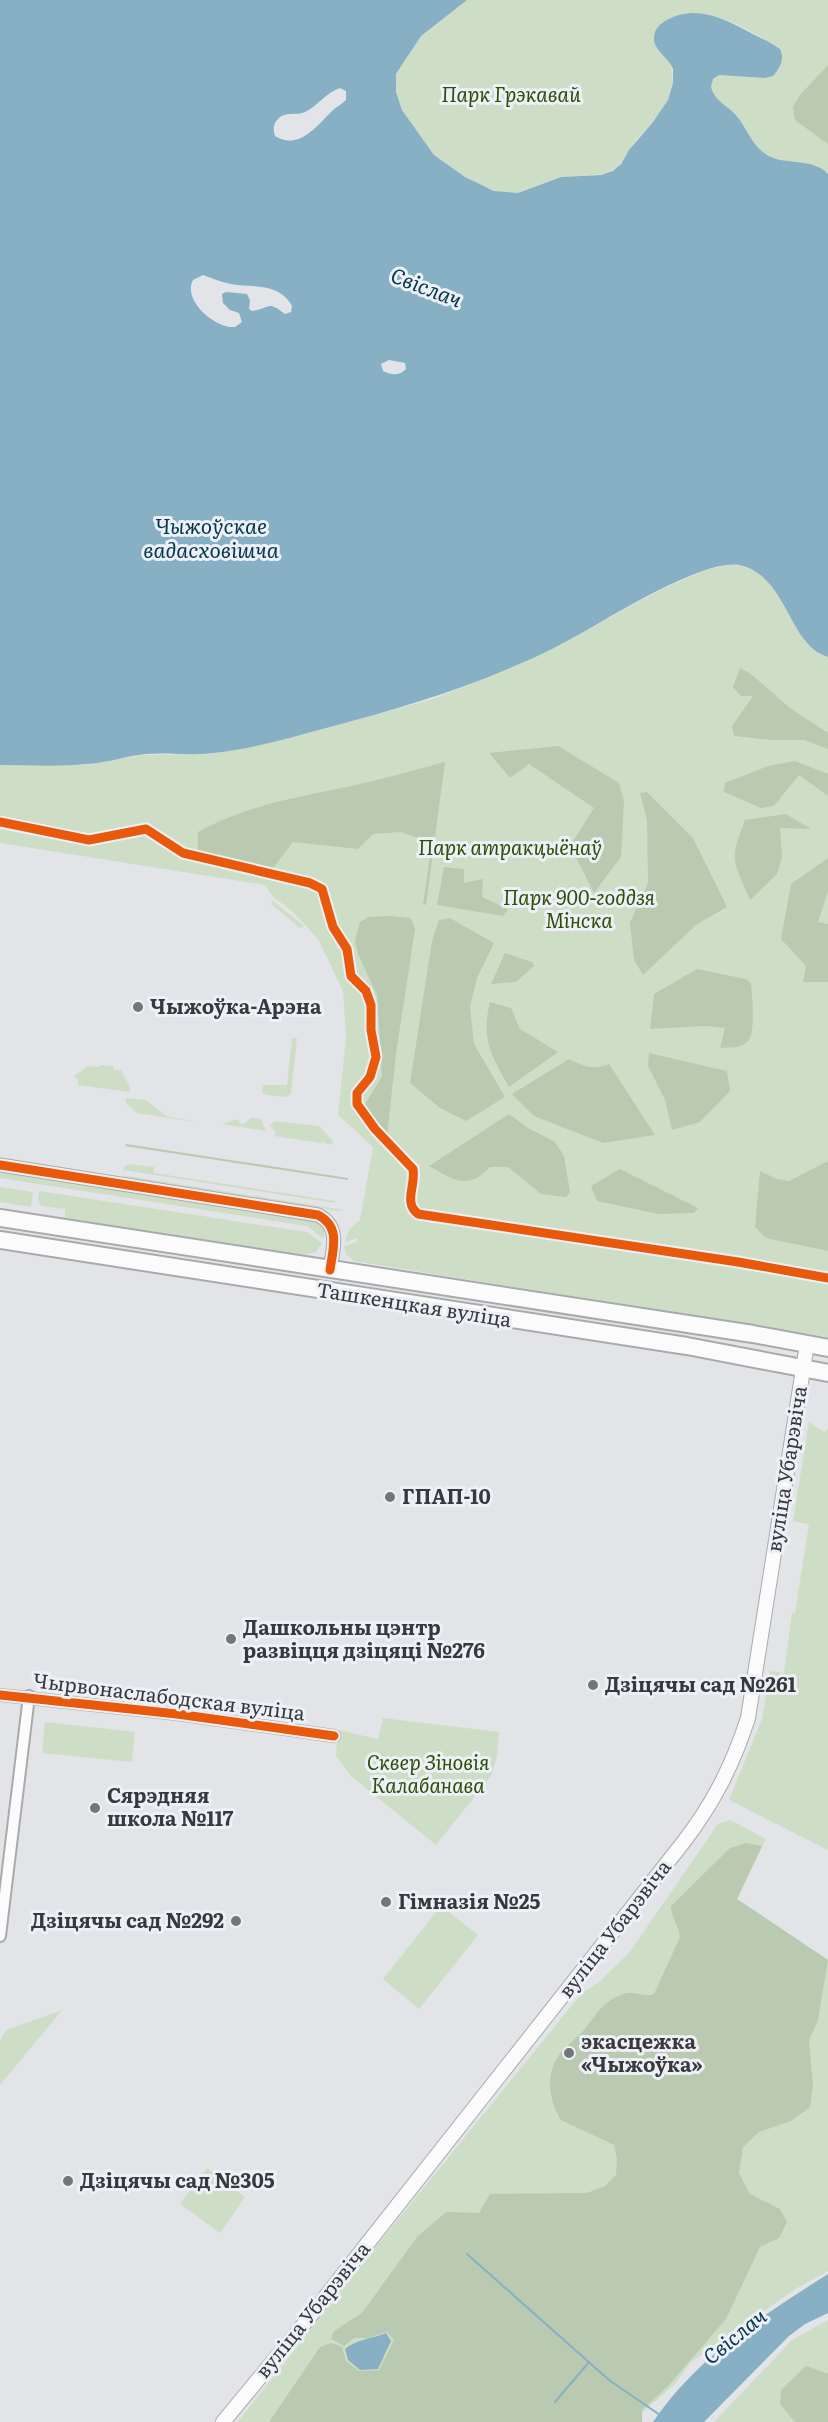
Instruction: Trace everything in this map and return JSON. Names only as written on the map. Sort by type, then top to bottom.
[{"type":"main road","name":"Ташкенцкая вуліца","points":[[0,1218],[828,1348]]},
{"type":"main road","name":"Ташкенцкая вуліца","points":[[0,1240],[687,1346],[828,1373]]},
{"type":"main road","points":[[326,1291],[330,1270]]},
{"type":"main road","name":"вуліца Убарэвіча","points":[[222,2422],[351,2264],[715,1799],[730,1768],[748,1718],[807,1344]]},
{"type":"street","points":[[0,1165],[318,1215],[327,1221],[334,1231],[335,1239],[330,1270]]},
{"type":"street","name":"Чырвонаслабодская вуліца","points":[[0,1695],[28,1696],[177,1714],[334,1736]]},
{"type":"street","points":[[0,1936],[28,1696]]},
{"type":"green space","name":"Парк Грэкавай","points":[[467,0],[828,0],[828,174],[809,164],[778,160],[759,149],[736,115],[712,92],[713,79],[719,75],[765,78],[773,76],[781,64],[782,52],[777,46],[738,25],[710,15],[695,13],[668,20],[654,38],[656,47],[671,63],[673,83],[668,100],[659,114],[634,143],[617,168],[607,174],[561,177],[518,193],[502,193],[484,187],[465,177],[434,155],[402,110],[396,92],[396,75],[421,36]]},
{"type":"green space","points":[[828,65],[828,144],[795,120],[793,107],[800,95]]},
{"type":"green space","name":"Парк 900-годдзя Мінска","points":[[729,564],[750,569],[765,579],[777,592],[803,638],[814,650],[828,657],[828,1338],[354,1261],[346,1254],[344,1246],[357,1242],[357,1238],[346,1242],[346,1238],[350,1229],[360,1220],[373,1147],[338,1115],[346,1038],[343,991],[318,939],[292,911],[273,897],[265,885],[0,843],[0,765],[84,765],[144,755],[212,754],[299,735],[433,699],[517,665],[559,645],[662,589],[703,571]]},
{"type":"green space","points":[[740,668],[751,674],[790,708],[828,733],[828,749],[804,740],[772,740],[734,736],[732,726],[753,696],[741,696],[733,687]]},
{"type":"green space","points":[[558,746],[619,783],[624,801],[621,857],[594,893],[570,846],[594,808],[529,764],[510,778],[489,753]]},
{"type":"green space","points":[[795,761],[828,774],[828,796],[799,775],[774,806],[761,808],[724,792],[725,783],[768,766]]},
{"type":"green space","points":[[445,762],[426,905],[423,904],[432,843],[401,832],[373,834],[358,849],[293,842],[270,872],[198,851],[198,832],[254,808]]},
{"type":"green space","points":[[647,792],[693,838],[727,907],[697,924],[643,975],[634,960],[630,923],[648,883],[647,820],[640,793]]},
{"type":"green space","points":[[786,814],[811,829],[780,828],[782,858],[777,874],[750,900],[735,860],[737,844],[745,820]]},
{"type":"green space","points":[[828,858],[828,891],[818,922],[828,924],[828,982],[803,982],[806,966],[781,939],[791,884]]},
{"type":"green space","points":[[444,867],[464,869],[464,883],[483,879],[482,897],[508,909],[503,916],[437,905]]},
{"type":"green space","points":[[273,901],[304,926],[300,928],[271,904]]},
{"type":"green space","points":[[368,917],[411,918],[415,929],[396,1054],[387,1137],[363,1108],[382,1076],[377,995],[358,954],[355,941],[360,922]]},
{"type":"green space","points":[[450,918],[494,943],[477,978],[470,1007],[474,1044],[505,1097],[466,1121],[440,1108],[410,1083],[432,941],[439,920]]},
{"type":"green space","points":[[505,953],[532,962],[534,966],[516,982],[491,984]]},
{"type":"green space","points":[[697,969],[746,979],[751,983],[752,1030],[745,1044],[720,1048],[725,1028],[705,1026],[650,1029],[654,994]]},
{"type":"green space","points":[[490,1002],[511,1008],[520,1029],[558,1052],[509,1087],[489,1047],[487,1015]]},
{"type":"green space","points":[[292,1038],[297,1038],[291,1094],[286,1097],[266,1095],[262,1092],[263,1085],[287,1085]]},
{"type":"green space","points":[[649,1053],[727,1071],[730,1091],[700,1122],[672,1130],[665,1100],[648,1066]]},
{"type":"green space","points":[[569,1059],[589,1067],[609,1064],[655,1135],[603,1143],[534,1116],[512,1094]]},
{"type":"green space","points":[[100,1065],[113,1066],[114,1070],[121,1070],[130,1087],[130,1092],[78,1085],[78,1080],[74,1076],[88,1066],[99,1067]]},
{"type":"green space","points":[[127,1098],[146,1100],[166,1116],[202,1123],[137,1113],[125,1102]]},
{"type":"green space","points":[[509,1114],[528,1128],[555,1142],[564,1156],[570,1192],[566,1197],[541,1194],[508,1167],[490,1167],[474,1179],[460,1181],[429,1166]]},
{"type":"green space","points":[[251,1118],[261,1119],[266,1131],[222,1124],[237,1119],[244,1124]]},
{"type":"green space","points":[[275,1121],[319,1126],[334,1142],[330,1145],[323,1142],[274,1136],[276,1133],[270,1125]]},
{"type":"green space","points":[[126,1144],[348,1178],[348,1180],[125,1146]]},
{"type":"green space","points":[[828,1161],[828,1251],[766,1238],[755,1227],[760,1171],[777,1179],[789,1181]]},
{"type":"green space","points":[[130,1164],[154,1167],[154,1173],[335,1201],[335,1203],[123,1170]]},
{"type":"green space","points":[[620,1169],[698,1208],[694,1213],[658,1214],[597,1201],[591,1186]]},
{"type":"green space","points":[[0,1171],[315,1219],[324,1227],[324,1239],[307,1226],[0,1178]]},
{"type":"green space","points":[[122,1175],[344,1210],[340,1211]]},
{"type":"green space","points":[[0,1187],[33,1192],[31,1207],[0,1202]]},
{"type":"green space","points":[[39,1191],[307,1232],[322,1243],[316,1252],[303,1255],[65,1218],[65,1209],[41,1206],[38,1201]]},
{"type":"green space","points":[[809,1422],[824,1432],[828,1429],[828,1850],[729,1800],[762,1719],[770,1671],[784,1673],[792,1613],[795,1613],[809,1524],[793,1521]]},
{"type":"green space","name":"Сквер Зіновія Калабанава","points":[[383,1718],[499,1732],[497,1757],[491,1776],[436,1845],[351,1776],[336,1756],[338,1730],[378,1739]]},
{"type":"green space","points":[[45,1722],[135,1732],[132,1762],[42,1753]]},
{"type":"green space","points":[[730,1820],[766,1839],[737,1899],[828,1960],[828,2271],[797,2288],[690,2363],[674,2385],[642,2413],[642,2422],[238,2422],[362,2264],[581,1994],[599,1982],[629,1953],[718,1824]]},
{"type":"green space","points":[[746,1843],[762,1846],[737,1899],[828,1960],[818,2020],[809,2040],[813,2085],[810,2107],[791,2121],[759,2132],[743,2147],[739,2173],[750,2194],[780,2209],[787,2222],[779,2238],[760,2247],[726,2319],[669,2385],[642,2410],[642,2422],[269,2422],[320,2347],[331,2343],[342,2347],[346,2361],[359,2371],[379,2370],[394,2340],[387,2332],[368,2338],[354,2338],[344,2346],[331,2339],[334,2331],[362,2313],[417,2237],[446,2212],[479,2213],[490,2194],[587,2193],[605,2186],[616,2175],[617,2159],[614,2145],[561,2120],[550,2090],[553,2066],[562,2051],[609,2001],[627,1993],[654,1994],[680,1937],[671,1906],[730,1848]]},
{"type":"green space","points":[[441,1906],[478,1935],[419,2009],[383,1979]]},
{"type":"green space","points":[[62,2010],[0,2085],[0,2041],[6,2030]]},
{"type":"green space","points":[[207,2168],[245,2197],[220,2233],[180,2204]]},
{"type":"green space","points":[[828,2320],[828,2422],[714,2422],[792,2340]]},
{"type":"green space","points":[[806,2366],[828,2374],[828,2422],[795,2422],[780,2404],[781,2390]]},
{"type":"water","name":"Чыжоўскае вадасховішча","points":[[0,0],[467,0],[421,36],[396,74],[396,92],[402,110],[434,155],[465,177],[494,191],[518,193],[561,177],[601,175],[613,171],[621,164],[629,150],[668,100],[673,83],[673,69],[654,42],[655,32],[667,20],[689,13],[710,15],[731,23],[780,49],[781,63],[773,76],[765,78],[719,75],[713,79],[711,87],[718,99],[735,114],[753,141],[767,155],[782,160],[815,165],[828,174],[828,657],[815,650],[804,639],[768,582],[755,571],[739,565],[724,565],[705,570],[662,588],[552,649],[494,675],[425,700],[354,721],[258,746],[214,753],[146,754],[76,765],[0,765]],"holes":[[[340,88],[346,91],[346,100],[313,130],[291,141],[275,136],[274,125],[281,117],[305,112]],[[203,275],[231,284],[273,290],[287,298],[292,306],[291,312],[285,314],[272,306],[252,311],[249,309],[250,300],[247,294],[226,292],[222,294],[223,303],[230,310],[239,313],[242,322],[235,327],[227,326],[210,319],[196,305],[191,288],[193,280]],[[389,360],[405,363],[406,369],[398,374],[389,373],[383,371],[381,364]]]},
{"type":"water","points":[[828,2274],[828,2313],[805,2324],[789,2336],[704,2422],[653,2422],[671,2398],[711,2357],[755,2322]]},
{"type":"water","points":[[386,2333],[391,2341],[378,2369],[360,2370],[348,2360],[345,2349],[359,2341]]},
{"type":"waterway","points":[[467,2254],[609,2380],[660,2415]]},
{"type":"waterway","points":[[555,2402],[589,2362]]},
{"type":"cycle path","points":[[0,822],[89,840],[146,829],[183,853],[310,883],[322,889],[333,927],[347,949],[351,976],[366,991],[371,1005],[371,1030],[376,1057],[370,1077],[357,1093],[357,1104],[375,1129],[413,1169],[411,1204],[418,1214],[738,1262],[828,1278]]},
{"type":"cycle path","points":[[0,1165],[318,1215],[325,1220],[333,1232],[334,1246],[330,1270]]},
{"type":"cycle path","points":[[0,1695],[177,1714],[334,1736]]},
{"type":"place","name":"Чыжоўка-Арэна","points":[[138,1007]]},
{"type":"place","name":"ГПАП-10","points":[[390,1497]]},
{"type":"place","name":"Дашкольны цэнтр развіцця дзіцяці №276","points":[[231,1639]]},
{"type":"place","name":"Дзіцячы сад №261","points":[[593,1685]]},
{"type":"place","name":"Сярэдняя школа №117","points":[[95,1808]]},
{"type":"place","name":"Гімназія №25","points":[[386,1902]]},
{"type":"place","name":"Дзіцячы сад №292","points":[[236,1921]]},
{"type":"place","name":"экасцежка «Чыжоўка»","points":[[569,2053]]},
{"type":"place","name":"Дзіцячы сад №305","points":[[68,2181]]},
{"type":"water label","name":"Свіслач","points":[[426,288]]},
{"type":"water label","name":"Свіслач","points":[[735,2337]]},
{"type":"park label","name":"Парк атракцыёнаў","points":[[510,848]]}]
